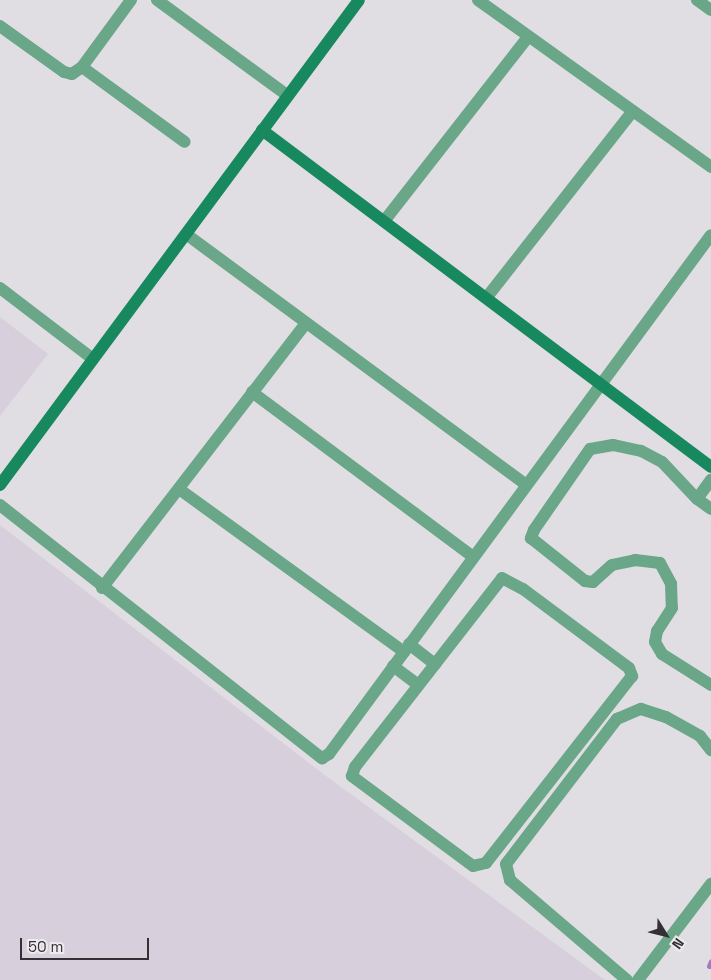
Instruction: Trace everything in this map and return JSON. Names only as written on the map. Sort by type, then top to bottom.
[{"type":"street","points":[[0,26],[64,72],[72,74],[82,67],[131,0]]},
{"type":"street","points":[[157,0],[288,96]]},
{"type":"street","points":[[0,485],[359,0]]},
{"type":"street","points":[[478,0],[527,38],[711,167]]},
{"type":"street","points":[[698,0],[711,10]]},
{"type":"street","points":[[385,220],[527,38]]},
{"type":"street","points":[[82,67],[185,142]]},
{"type":"street","points":[[487,297],[632,112]]},
{"type":"street","points":[[262,130],[385,220],[599,384],[711,466]]},
{"type":"street","points":[[186,234],[526,485]]},
{"type":"street","points":[[0,505],[102,588],[322,758],[329,754],[599,384],[711,235]]},
{"type":"street","points":[[0,288],[93,359]]},
{"type":"street","points":[[102,588],[306,323]]},
{"type":"street","points":[[252,392],[473,557]]},
{"type":"street","points":[[711,509],[696,499],[662,462],[641,451],[613,445],[590,449],[534,530],[532,538],[585,581],[592,582],[612,565],[635,560],[660,564],[671,584],[672,608],[657,631],[655,642],[662,654],[711,685]]},
{"type":"street","points":[[696,499],[711,480]]},
{"type":"street","points":[[179,489],[406,648],[435,664]]},
{"type":"street","points":[[502,578],[523,589],[629,668],[632,676],[486,863],[473,866],[352,776],[355,767],[418,685],[502,578]]},
{"type":"street","points":[[393,666],[418,685]]},
{"type":"street","points":[[627,980],[510,880],[506,864],[617,719],[641,709],[666,717],[700,736],[711,750]]},
{"type":"street","points":[[638,980],[711,884]]},
{"type":"shaded area","points":[[0,317],[48,354],[0,416]]},
{"type":"shaded area","points":[[0,525],[322,773],[605,980],[0,980]]},
{"type":"waterway","points":[[709,966],[711,961]]}]
